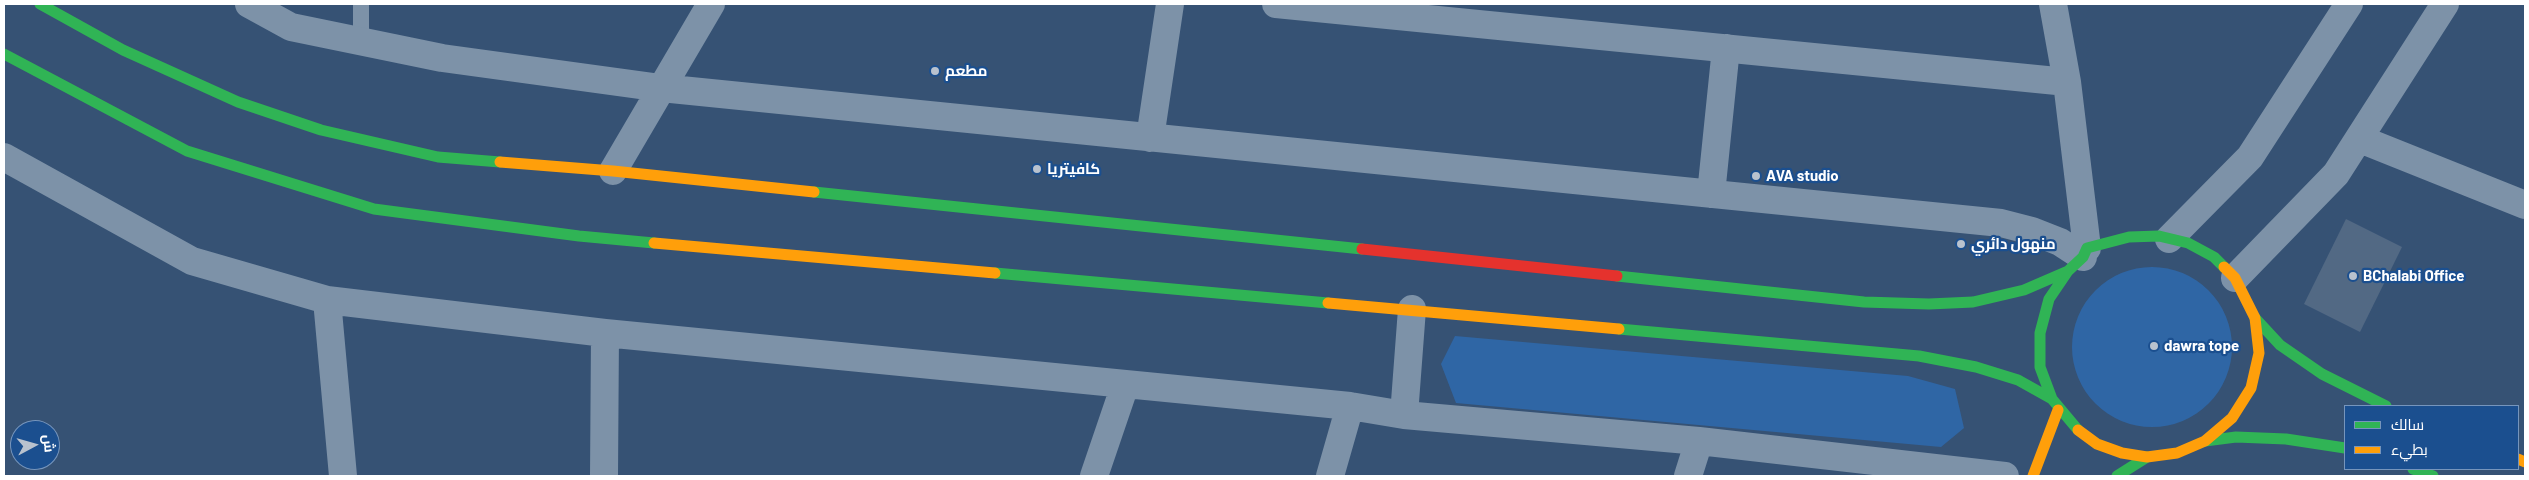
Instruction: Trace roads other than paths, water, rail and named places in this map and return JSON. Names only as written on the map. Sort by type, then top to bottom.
[{"type":"main road","points":[[40,4],[132,54],[238,102],[321,130],[438,157],[613,171],[1864,302],[1929,304],[1973,302],[2024,290],[2079,259],[2129,237],[2159,236],[2188,243],[2214,257],[2235,278],[2255,318],[2280,345],[2322,374],[2384,405]]},
{"type":"main road","points":[[4,54],[186,151],[374,209],[579,236],[1919,356],[1976,368],[2018,380],[2052,399]]},
{"type":"main road","points":[[2079,259],[2049,299],[2040,333],[2040,367],[2058,410],[2076,429],[2097,444],[2122,454],[2147,457],[2177,453],[2205,441],[2236,437],[2286,439],[2344,448]]},
{"type":"main road","points":[[2205,441],[2232,418],[2250,388],[2259,353],[2255,318]]},
{"type":"main road","points":[[2033,476],[2058,410]]},
{"type":"main road","points":[[2117,476],[2147,457]]},
{"type":"main road","points":[[2416,470],[2433,476]]},
{"type":"street","points":[[249,4],[291,26],[442,58],[661,88],[2001,223],[2032,231],[2060,242],[2079,259]]},
{"type":"street","points":[[613,171],[711,4]]},
{"type":"street","points":[[1150,138],[1170,4]]},
{"type":"street","points":[[1276,4],[1421,11],[1726,48],[2067,82]]},
{"type":"street","points":[[2169,238],[2250,157],[2349,4]]},
{"type":"street","points":[[2235,278],[2336,174],[2445,4]]},
{"type":"street","points":[[2058,9],[2067,82],[2079,259]]},
{"type":"street","points":[[1711,194],[1726,48]]},
{"type":"street","points":[[2360,139],[2525,205]]},
{"type":"street","points":[[4,157],[192,261],[327,300],[605,332],[1350,406],[1404,415],[1699,441],[2005,476]]},
{"type":"street","points":[[327,300],[343,476]]},
{"type":"street","points":[[1404,415],[1412,310]]},
{"type":"street","points":[[604,476],[605,332]]},
{"type":"street","points":[[1094,476],[1125,385]]},
{"type":"street","points":[[1330,476],[1350,406]]},
{"type":"street","points":[[1688,476],[1699,441]]},
{"type":"lane","points":[[360,41],[361,4]]},
{"type":"place","name":"مطعم","points":[[935,71]]},
{"type":"place","name":"كافيتريا","points":[[1037,169]]},
{"type":"place","name":"AVA studio","points":[[1756,176]]},
{"type":"place","name":"منهول دائري","points":[[1961,244]]},
{"type":"place","name":"BChalabi Office","points":[[2353,276]]},
{"type":"place","name":"dawra tope","points":[[2154,346]]}]
